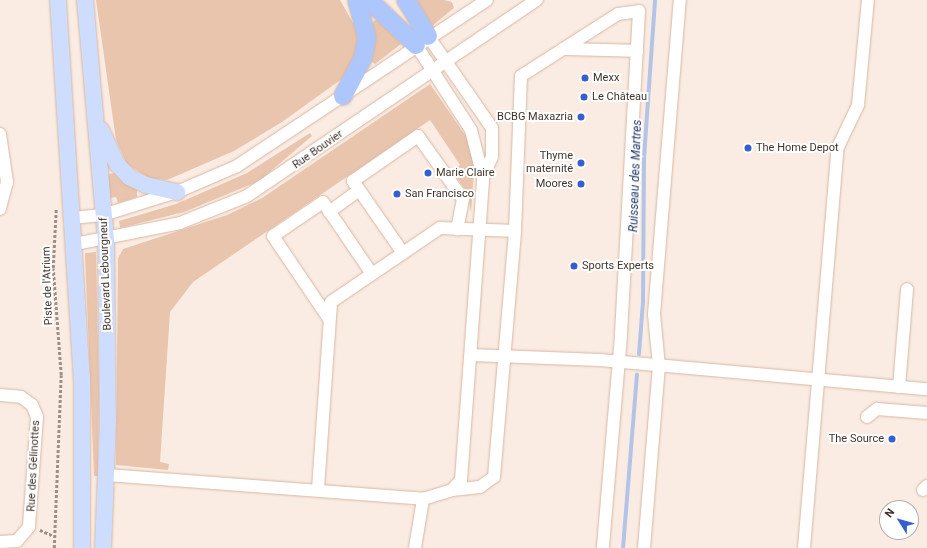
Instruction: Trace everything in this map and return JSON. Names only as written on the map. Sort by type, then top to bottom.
[{"type":"highway","points":[[343,96],[363,58],[367,38],[357,0]]},
{"type":"highway","points":[[369,0],[422,40]]},
{"type":"highway","points":[[406,0],[422,40]]},
{"type":"main road","points":[[58,0],[75,244],[82,377],[82,548]]},
{"type":"main road","name":"Boulevard Lebourgneuf","points":[[85,0],[106,240],[106,475],[103,548]]},
{"type":"main road","points":[[96,120],[117,164],[129,177],[146,185],[177,192]]},
{"type":"street","points":[[73,218],[104,215],[177,192],[236,166],[343,96],[422,40],[487,0]]},
{"type":"street","name":"Rue Bouvier","points":[[75,244],[106,240],[180,223],[246,196],[276,179],[447,60],[537,0]]},
{"type":"street","points":[[644,548],[659,366],[654,314],[680,0]]},
{"type":"street","points":[[804,548],[816,381],[838,146],[858,105],[868,0]]},
{"type":"street","points":[[106,475],[318,489],[423,499],[452,490],[480,487],[494,477],[515,231],[521,76],[618,14],[639,11],[620,363],[603,548]]},
{"type":"street","points":[[422,40],[447,60],[492,128],[492,157],[482,177]]},
{"type":"street","points":[[422,40],[434,70],[471,130],[482,177],[480,229],[461,480],[452,490]]},
{"type":"street","points":[[563,49],[636,51]]},
{"type":"street","points":[[0,134],[7,182],[0,209]]},
{"type":"street","points":[[403,253],[353,181],[418,136],[463,199],[457,228]]},
{"type":"street","points":[[329,212],[359,190]]},
{"type":"street","points":[[329,319],[273,236],[323,202],[372,274]]},
{"type":"street","points":[[318,489],[331,302],[440,228],[515,231]]},
{"type":"street","points":[[899,387],[907,289]]},
{"type":"street","points":[[471,355],[620,363],[816,381],[927,389]]},
{"type":"street","name":"Rue des Gélinottes","points":[[0,395],[21,397],[32,405],[36,416],[29,527],[17,541],[0,542]]},
{"type":"street","points":[[868,417],[877,409],[927,413]]},
{"type":"street","points":[[415,548],[423,499]]},
{"type":"path","name":"Piste de l'Atrium","points":[[54,548],[61,374],[53,268],[56,200]]},
{"type":"shaded area","points":[[96,0],[340,0],[357,30],[357,55],[346,76],[282,122],[234,151],[167,180],[149,178],[127,164],[116,140]]},
{"type":"shaded area","points":[[413,0],[444,0],[452,2],[454,8],[432,26]]},
{"type":"shaded area","points":[[375,20],[380,20],[401,44],[375,64],[369,59],[371,25]]},
{"type":"shaded area","points":[[430,84],[470,142],[475,157],[471,213],[468,194],[453,172],[460,165],[430,120],[193,282],[170,312],[160,462],[169,464],[168,470],[116,465],[118,258],[123,249],[227,215],[262,198]]},
{"type":"shaded area","points":[[310,133],[312,136],[259,181],[184,212],[120,228],[119,221],[176,204],[247,173]]},
{"type":"shaded area","points":[[114,173],[137,190],[137,197],[118,203],[116,197],[109,198],[107,175]]},
{"type":"shaded area","points":[[96,252],[99,391],[98,476],[94,476],[85,253]]},
{"type":"waterway","name":"Ruisseau des Martres","points":[[639,354],[643,302],[644,158],[655,0]]},
{"type":"waterway","name":"Ruisseau des Martres","points":[[623,548],[637,375]]},
{"type":"place","name":"Mexx","points":[[585,78]]},
{"type":"place","name":"Le Château","points":[[584,97]]},
{"type":"place","name":"BCBG Maxazria","points":[[581,117]]},
{"type":"place","name":"The Home Depot","points":[[748,148]]},
{"type":"place","name":"Thyme maternité","points":[[581,163]]},
{"type":"place","name":"Marie Claire","points":[[428,173]]},
{"type":"place","name":"Moores","points":[[581,184]]},
{"type":"place","name":"San Francisco","points":[[397,194]]},
{"type":"place","name":"Sports Experts","points":[[574,266]]},
{"type":"place","name":"The Source","points":[[892,439]]}]
